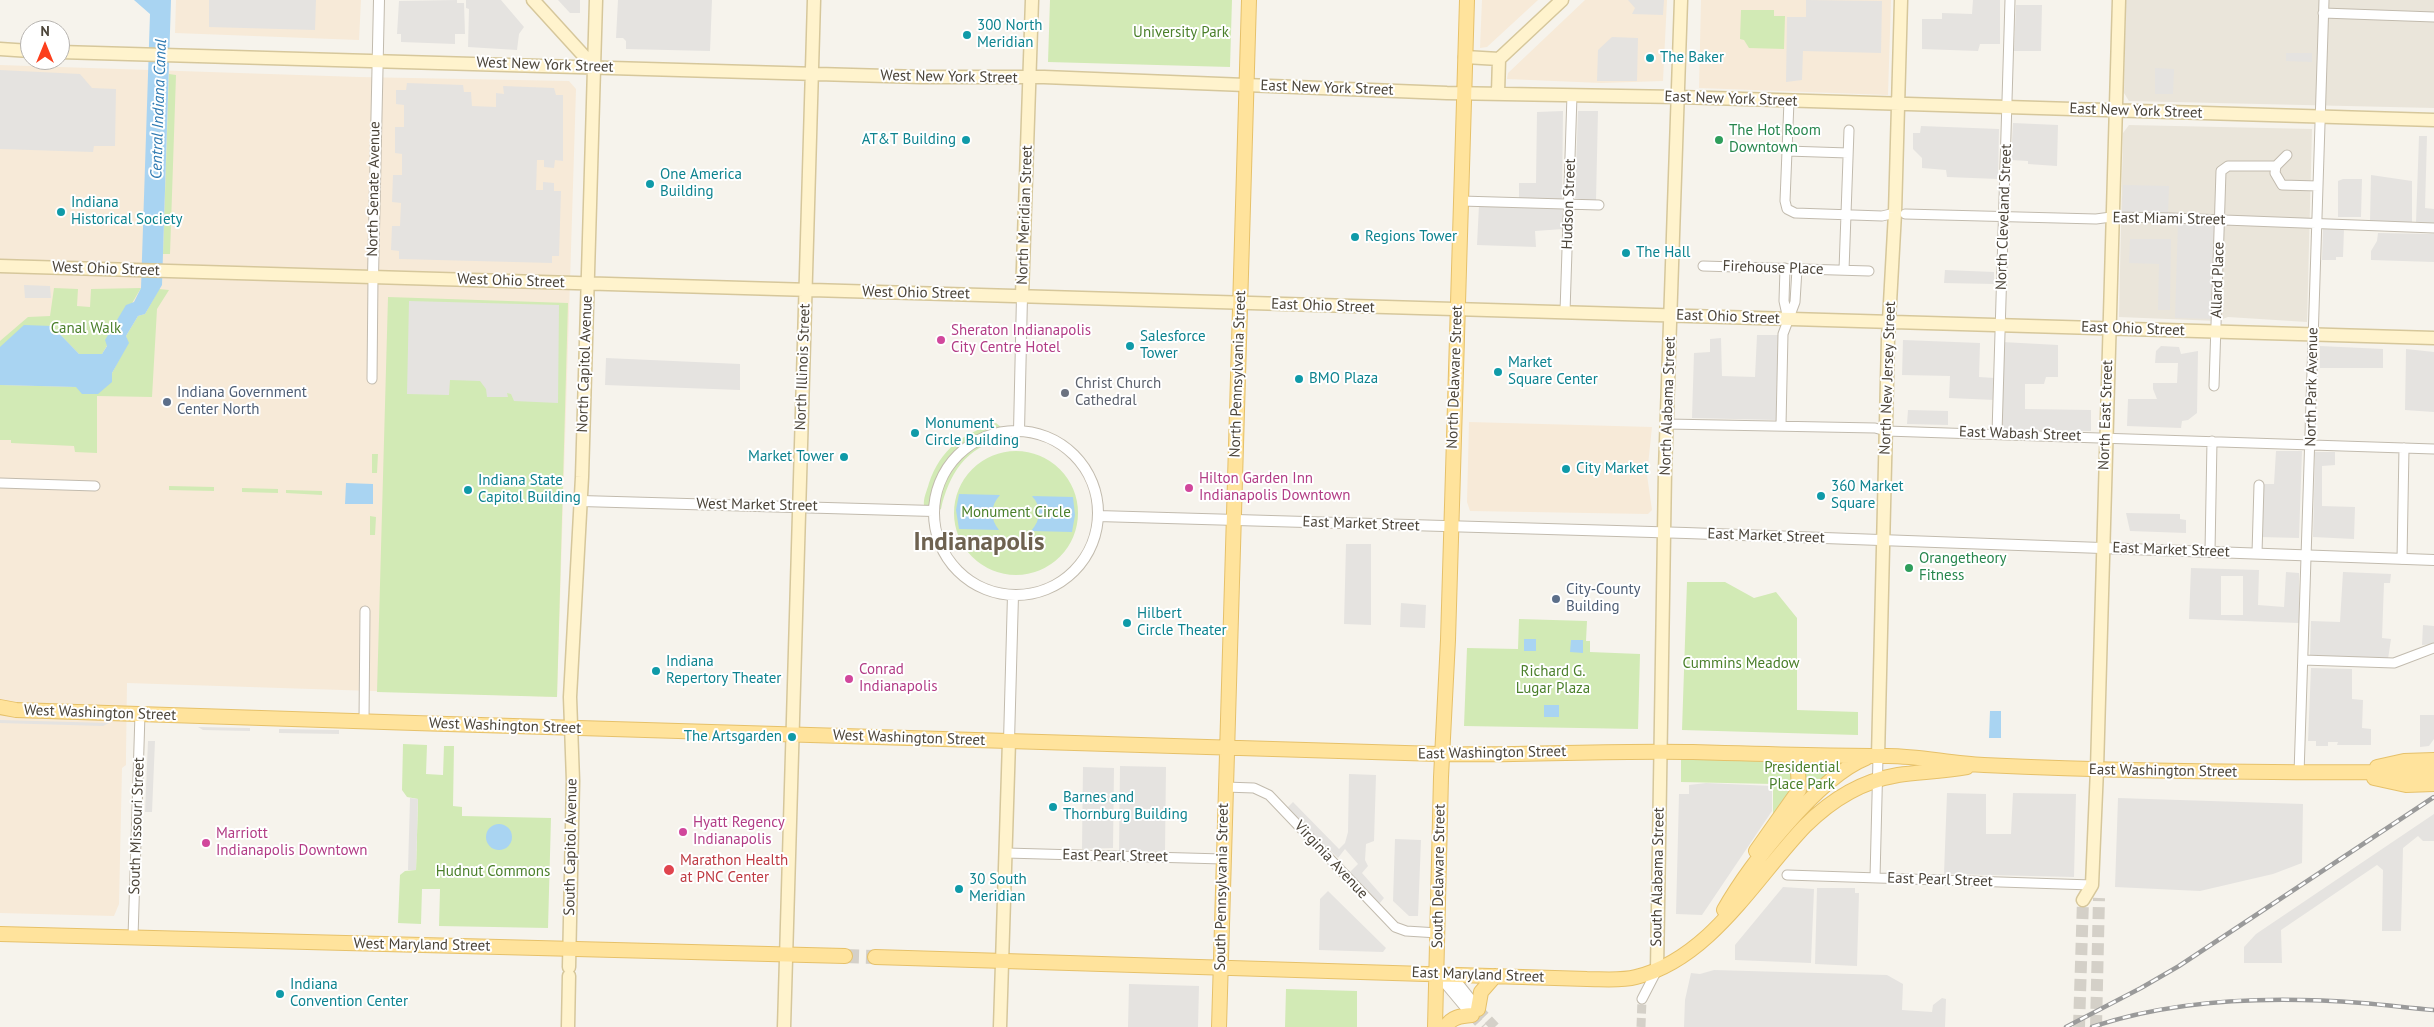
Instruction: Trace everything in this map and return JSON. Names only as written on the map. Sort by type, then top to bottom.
[{"type":"main road","points":[[533,0],[594,67]]},
{"type":"main road","name":"North Capitol Avenue","points":[[571,728],[572,635],[578,580],[596,0]]},
{"type":"main road","name":"North Illinois Street","points":[[784,1027],[814,0]]},
{"type":"main road","name":"North Meridian Street","points":[[1022,296],[1032,0]]},
{"type":"main road","name":"North Pennsylvania Street","points":[[1226,748],[1249,0]]},
{"type":"main road","name":"North Delaware Street","points":[[1442,754],[1467,0]]},
{"type":"main road","points":[[1498,93],[1499,59],[1562,0]]},
{"type":"main road","name":"North Alabama Street","points":[[1659,751],[1667,424],[1681,0]]},
{"type":"main road","name":"North New Jersey Street","points":[[1878,757],[1889,323],[1900,214],[1898,104],[1901,0]]},
{"type":"main road","name":"North East Street","points":[[2092,885],[2097,769],[2118,0]]},
{"type":"main road","points":[[0,49],[20,50]]},
{"type":"main road","name":"West New York Street","points":[[70,52],[377,62],[1029,78]]},
{"type":"main road","points":[[1464,57],[1499,59]]},
{"type":"main road","name":"East New York Street","points":[[1029,78],[2434,120]]},
{"type":"main road","name":"West Ohio Street","points":[[0,266],[1022,296]]},
{"type":"main road","name":"East Ohio Street","points":[[1022,296],[2434,338]]},
{"type":"main road","name":"West Washington Street","points":[[0,708],[1010,741]]},
{"type":"main road","name":"South Capitol Avenue","points":[[568,1027],[573,781],[571,728]]},
{"type":"main road","points":[[1000,1027],[1010,741]]},
{"type":"main road","name":"East Washington Street","points":[[1010,741],[1442,754],[1659,751],[1878,757],[1942,760],[1975,765],[2299,774],[2434,772]]},
{"type":"main road","name":"South Pennsylvania Street","points":[[1219,1027],[1226,748]]},
{"type":"main road","name":"South Alabama Street","points":[[1657,970],[1659,751]]},
{"type":"main road","name":"South Delaware Street","points":[[1435,1027],[1442,754]]},
{"type":"main road","points":[[1737,887],[1742,873],[1772,826],[1800,790],[1798,771],[1790,759],[1784,755]]},
{"type":"main road","points":[[1711,933],[1737,887],[1797,811],[1851,766],[1864,758],[1878,757]]},
{"type":"main road","name":"East Washington Street","points":[[2352,773],[2404,761],[2434,760]]},
{"type":"main road","name":"East Washington Street","points":[[1878,780],[1897,776],[1940,772],[1975,765]]},
{"type":"main road","name":"East Washington Street","points":[[2352,773],[2406,785],[2434,784]]},
{"type":"main road","name":"East Maryland Street","points":[[1002,961],[1612,979],[1637,977],[1657,970],[1677,959],[1711,933],[1813,818],[1845,794],[1878,780]]},
{"type":"main road","points":[[2092,885],[2099,898]]},
{"type":"main road","points":[[2083,900],[2092,885]]},
{"type":"main road","name":"West Maryland Street","points":[[0,934],[845,956]]},
{"type":"main road","points":[[875,957],[1002,961]]},
{"type":"main road","points":[[1446,1027],[1448,1022],[1475,1012],[1481,992],[1495,976]]},
{"type":"street","name":"North Senate Avenue","points":[[372,379],[379,0]]},
{"type":"street","name":"North Cleveland Street","points":[[1997,434],[2010,0]]},
{"type":"street","name":"North Park Avenue","points":[[2299,774],[2324,0]]},
{"type":"street","points":[[2323,13],[2434,16]]},
{"type":"street","name":"Hudson Street","points":[[1565,312],[1572,95]]},
{"type":"street","points":[[1789,101],[1787,151],[1848,153]]},
{"type":"street","name":"Firehouse Place","points":[[1844,270],[1849,130]]},
{"type":"street","name":"East Miami Street","points":[[1787,151],[1785,201],[1788,210],[1795,213],[2096,219],[2111,217],[2434,228]]},
{"type":"street","points":[[2287,155],[2276,166],[2275,173],[2282,185],[2318,186]]},
{"type":"street","name":"Allard Place","points":[[2214,386],[2221,171],[2228,166],[2276,166]]},
{"type":"street","points":[[1461,201],[1599,205]]},
{"type":"street","name":"Firehouse Place","points":[[1703,266],[1869,271]]},
{"type":"street","points":[[1785,268],[1784,301],[1788,319]]},
{"type":"street","points":[[1782,425],[1783,334],[1795,302],[1797,269]]},
{"type":"street","name":"North Meridian Street","points":[[1018,431],[1022,296]]},
{"type":"street","name":"East Wabash Street","points":[[1667,424],[1875,428],[1886,431],[2434,449]]},
{"type":"street","points":[[1018,431],[1050,438],[1076,458],[1093,484],[1098,516],[1091,547],[1072,574],[1044,590],[1013,595],[982,588],[955,569],[939,542],[934,528],[933,511],[940,481],[946,469],[964,448],[990,435],[1018,431]]},
{"type":"street","points":[[2210,551],[2212,441]]},
{"type":"street","points":[[2402,558],[2404,448]]},
{"type":"street","points":[[0,483],[95,486]]},
{"type":"street","points":[[2257,553],[2259,485]]},
{"type":"street","name":"West Market Street","points":[[580,501],[933,511]]},
{"type":"street","name":"East Market Street","points":[[1098,516],[1665,532],[2434,560]]},
{"type":"street","points":[[1010,741],[1013,595]]},
{"type":"street","points":[[364,721],[365,611]]},
{"type":"street","points":[[2303,660],[2394,663],[2434,648]]},
{"type":"street","name":"South Missouri Street","points":[[133,937],[140,714]]},
{"type":"street","points":[[1875,878],[1878,757]]},
{"type":"street","name":"Virginia Avenue","points":[[1225,787],[1254,788],[1269,794],[1395,927],[1406,931],[1438,933]]},
{"type":"street","name":"East Pearl Street","points":[[1006,853],[1223,859]]},
{"type":"street","name":"East Pearl Street","points":[[1787,875],[2092,885]]},
{"type":"street","name":"South Alabama Street","points":[[1642,999],[1657,970]]},
{"type":"street","points":[[1437,974],[1458,985],[1475,1012]]},
{"type":"shaded area","points":[[176,0],[361,0],[359,40],[175,33]]},
{"type":"shaded area","points":[[209,0],[316,0],[315,30],[209,27]]},
{"type":"shaded area","points":[[457,0],[457,3],[464,3],[465,34],[455,34],[455,44],[401,42],[401,34],[397,34],[399,1]]},
{"type":"shaded area","points":[[466,0],[501,0],[524,27],[519,34],[517,50],[468,47],[469,9],[466,8]]},
{"type":"shaded area","points":[[558,0],[580,0],[580,13],[570,13]]},
{"type":"shaded area","points":[[618,0],[712,0],[710,51],[626,49],[626,41],[623,38],[616,38]]},
{"type":"shaded area","points":[[1482,0],[1538,0],[1487,47],[1480,48]]},
{"type":"shaded area","points":[[1585,0],[1667,0],[1663,81],[1601,83],[1507,79],[1508,73]]},
{"type":"shaded area","points":[[1628,0],[1664,0],[1663,15],[1632,14],[1635,8]]},
{"type":"shaded area","points":[[1701,0],[1891,0],[1888,95],[1699,88]]},
{"type":"shaded area","points":[[1806,0],[1882,1],[1881,53],[1803,51],[1802,80],[1786,82],[1787,17],[1806,17]]},
{"type":"shaded area","points":[[1973,0],[2000,0],[2000,44],[1980,44],[1978,51],[1922,49],[1922,19],[1942,19],[1942,13],[1972,14]]},
{"type":"shaded area","points":[[2126,0],[2434,0],[2434,108],[2129,101],[2124,93]]},
{"type":"shaded area","points":[[2016,5],[2042,5],[2041,51],[2014,51]]},
{"type":"shaded area","points":[[1612,37],[1638,38],[1637,81],[1597,81],[1598,50]]},
{"type":"shaded area","points":[[2286,53],[2312,53],[2312,62],[2286,61]]},
{"type":"shaded area","points":[[0,65],[20,66],[20,70],[70,70],[70,67],[359,77],[569,81],[576,89],[557,697],[127,683],[126,765],[122,768],[119,904],[114,916],[0,913]]},
{"type":"shaded area","points":[[2155,68],[2174,69],[2173,94],[2155,94]]},
{"type":"shaded area","points":[[0,70],[80,74],[92,88],[116,89],[115,146],[94,146],[93,152],[0,149]]},
{"type":"shaded area","points":[[407,83],[463,85],[464,92],[471,92],[472,106],[496,107],[496,93],[504,94],[503,86],[554,88],[556,95],[563,95],[563,161],[555,160],[554,168],[544,167],[544,160],[537,160],[536,190],[543,190],[543,182],[554,183],[554,191],[561,191],[559,256],[552,256],[552,263],[399,259],[399,251],[391,250],[392,226],[400,226],[401,203],[392,202],[393,175],[402,175],[402,154],[395,153],[395,127],[404,127],[404,105],[396,104],[396,90],[406,90]]},
{"type":"shaded area","points":[[1563,111],[1562,201],[1519,199],[1519,183],[1536,183],[1537,112]]},
{"type":"shaded area","points":[[1578,111],[1598,111],[1596,200],[1575,200]]},
{"type":"shaded area","points":[[2013,123],[2058,125],[2057,166],[2028,164],[2028,161],[2011,160]]},
{"type":"shaded area","points":[[2129,125],[2312,129],[2307,322],[2228,317],[2217,321],[2119,317],[2123,133]]},
{"type":"shaded area","points":[[1921,126],[1999,129],[1998,179],[1947,177],[1946,170],[1922,168],[1922,158],[1913,149],[1913,133],[1920,133]]},
{"type":"shaded area","points":[[2419,136],[2427,136],[2425,208],[2434,209],[2434,223],[2416,223]]},
{"type":"shaded area","points":[[2371,175],[2412,181],[2412,223],[2370,221]]},
{"type":"shaded area","points":[[2343,179],[2362,179],[2361,217],[2338,217],[2338,181]]},
{"type":"shaded area","points":[[2123,185],[2169,186],[2168,215],[2122,213]]},
{"type":"shaded area","points":[[1479,205],[1562,207],[1563,229],[1535,231],[1536,247],[1477,245]]},
{"type":"shaded area","points":[[2178,222],[2218,223],[2215,319],[2175,318]]},
{"type":"shaded area","points":[[2323,229],[2344,229],[2343,257],[2336,257],[2336,260],[2322,260]]},
{"type":"shaded area","points":[[2378,233],[2434,234],[2434,262],[2371,260],[2371,251],[2377,241]]},
{"type":"shaded area","points":[[2130,239],[2171,239],[2170,310],[2158,310],[2159,264],[2129,263]]},
{"type":"shaded area","points":[[1945,270],[1994,272],[1994,284],[1944,283]]},
{"type":"shaded area","points":[[24,285],[50,286],[51,298],[25,298]]},
{"type":"shaded area","points":[[409,301],[559,305],[558,403],[514,401],[511,394],[507,393],[508,397],[487,397],[486,389],[480,381],[450,380],[449,395],[407,394]]},
{"type":"shaded area","points":[[1757,335],[1778,335],[1776,420],[1692,418],[1694,353],[1710,352],[1710,339],[1721,338],[1722,376],[1755,377]]},
{"type":"shaded area","points":[[1903,340],[1980,343],[1979,377],[1995,378],[1995,400],[1949,398],[1950,376],[1902,375]]},
{"type":"shaded area","points":[[2002,342],[2058,345],[2058,377],[2046,377],[2044,384],[2025,384],[2025,409],[2091,410],[2091,431],[2000,430]]},
{"type":"shaded area","points":[[2161,346],[2179,347],[2181,354],[2198,351],[2197,413],[2188,420],[2182,421],[2181,428],[2127,426],[2128,399],[2157,399],[2153,383],[2177,383],[2178,363],[2155,363],[2156,351]]},
{"type":"shaded area","points":[[2320,346],[2383,349],[2383,368],[2320,368]]},
{"type":"shaded area","points":[[2406,349],[2434,352],[2434,412],[2405,410]]},
{"type":"shaded area","points":[[606,358],[740,364],[740,390],[605,385]]},
{"type":"shaded area","points":[[1908,410],[1948,411],[1948,425],[1907,424]]},
{"type":"shaded area","points":[[1469,422],[1652,427],[1647,475],[1652,510],[1648,514],[1470,511],[1467,502]]},
{"type":"shaded area","points":[[2276,451],[2302,451],[2299,538],[2260,537],[2262,484],[2274,484]]},
{"type":"shaded area","points":[[2315,452],[2335,452],[2335,465],[2322,466],[2322,506],[2355,507],[2354,539],[2313,537]]},
{"type":"shaded area","points":[[2126,513],[2180,514],[2180,519],[2186,520],[2186,533],[2130,531]]},
{"type":"shaded area","points":[[1346,544],[1371,544],[1371,625],[1344,624]]},
{"type":"shaded area","points":[[2191,568],[2259,570],[2258,605],[2284,607],[2286,572],[2299,573],[2299,623],[2189,619]],"holes":[[[2221,576],[2243,576],[2243,615],[2221,615]]]},
{"type":"shaded area","points":[[2343,572],[2391,574],[2390,583],[2384,583],[2382,638],[2391,639],[2388,659],[2310,656],[2311,621],[2340,622]]},
{"type":"shaded area","points":[[1401,603],[1426,605],[1425,628],[1400,627]]},
{"type":"shaded area","points":[[2423,625],[2434,626],[2434,644],[2422,645]]},
{"type":"shaded area","points":[[2311,668],[2352,669],[2352,699],[2363,700],[2362,728],[2371,729],[2371,745],[2337,745],[2338,742],[2328,742],[2328,746],[2316,746],[2316,741],[2308,741]]},
{"type":"shaded area","points":[[2420,715],[2434,715],[2434,739],[2429,746],[2420,747]]},
{"type":"shaded area","points":[[0,720],[109,723],[103,726],[0,723]]},
{"type":"shaded area","points":[[198,727],[250,728],[250,731],[203,730]]},
{"type":"shaded area","points":[[279,729],[339,730],[339,734],[279,733]]},
{"type":"shaded area","points":[[148,741],[155,741],[152,812],[145,812]]},
{"type":"shaded area","points":[[1120,766],[1166,767],[1165,851],[1119,851]]},
{"type":"shaded area","points":[[1083,767],[1114,768],[1113,848],[1082,849]]},
{"type":"shaded area","points":[[1349,774],[1376,775],[1374,841],[1366,844],[1365,860],[1368,866],[1362,873],[1384,898],[1379,904],[1349,873],[1358,864],[1345,849],[1338,858],[1287,808],[1293,802],[1339,849],[1345,843],[1348,832]]},
{"type":"shaded area","points":[[1706,783],[1772,786],[1772,811],[1702,915],[1676,914],[1679,794],[1689,794],[1689,785]]},
{"type":"shaded area","points":[[1947,793],[1986,794],[1986,834],[2011,834],[2013,793],[2076,794],[2074,877],[1944,874]]},
{"type":"shaded area","points":[[410,798],[418,799],[416,870],[408,870]]},
{"type":"shaded area","points":[[2118,798],[2303,804],[2302,863],[2273,874],[2200,891],[2115,887]]},
{"type":"shaded area","points":[[2434,814],[2434,841],[2423,841],[2418,836],[2403,848],[2401,931],[2382,931],[2383,870],[2377,865],[2281,930],[2282,963],[2244,963],[2244,947],[2256,934]]},
{"type":"shaded area","points":[[1395,839],[1421,840],[1418,916],[1409,916],[1393,901]]},
{"type":"shaded area","points":[[1783,887],[1814,889],[1811,963],[1735,960],[1735,945]]},
{"type":"shaded area","points":[[1817,888],[1855,888],[1855,893],[1859,893],[1857,966],[1815,964]]},
{"type":"shaded area","points":[[1328,891],[1386,948],[1383,952],[1319,950],[1320,899]]},
{"type":"shaded area","points":[[1714,970],[1887,975],[1903,984],[1902,1010],[1932,1012],[1933,1005],[1942,998],[1946,999],[1945,1027],[1684,1027],[1685,1000],[1691,973],[1700,974]]},
{"type":"shaded area","points":[[1129,984],[1199,986],[1198,1027],[1128,1027]]},
{"type":"green space","name":"University Park","points":[[1050,0],[1232,0],[1230,67],[1048,62]]},
{"type":"green space","points":[[1741,10],[1774,10],[1774,16],[1785,16],[1784,49],[1749,48],[1744,40],[1740,39]]},
{"type":"green space","points":[[169,74],[176,75],[170,254],[163,254]]},
{"type":"green space","name":"Canal Walk","points":[[54,288],[78,289],[77,306],[90,307],[91,289],[141,288],[102,354],[79,354],[52,326],[0,348],[0,341],[28,317],[50,316]]},
{"type":"green space","points":[[159,289],[169,290],[157,309],[152,397],[97,396],[97,453],[75,452],[74,446],[11,443],[11,440],[0,440],[0,385],[76,387],[112,373],[128,343],[126,336],[138,316],[145,314]]},
{"type":"green space","points":[[388,297],[568,303],[557,697],[377,692]]},
{"type":"green space","points":[[996,423],[1003,431],[1003,441],[990,443],[969,455],[954,474],[941,509],[937,511],[924,506],[925,494],[934,471],[947,452],[954,444],[973,432]]},
{"type":"green space","name":"Monument Circle","points":[[1016,451],[1040,456],[1060,469],[1073,489],[1078,513],[1073,537],[1060,557],[1040,570],[1016,575],[992,570],[972,557],[959,537],[954,513],[959,489],[972,469],[992,456]]},
{"type":"green space","points":[[372,454],[378,454],[377,473],[372,473]]},
{"type":"green space","points":[[169,486],[214,487],[214,491],[169,490]]},
{"type":"green space","points":[[242,488],[278,489],[278,493],[242,492]]},
{"type":"green space","points":[[286,490],[322,491],[322,495],[286,493]]},
{"type":"green space","points":[[370,516],[376,517],[375,535],[370,535]]},
{"type":"green space","name":"Cummins Meadow","points":[[1687,582],[1725,582],[1754,598],[1776,592],[1797,618],[1797,710],[1858,712],[1858,735],[1682,730]]},
{"type":"green space","name":"Richard G. Lugar Plaza","points":[[1519,619],[1587,621],[1586,641],[1590,641],[1590,652],[1640,654],[1638,729],[1464,726],[1467,648],[1518,649]]},
{"type":"green space","name":"Hudnut Commons","points":[[403,744],[427,745],[426,774],[443,775],[444,746],[454,746],[453,806],[462,807],[462,816],[551,818],[548,928],[439,926],[440,889],[422,889],[421,924],[398,923],[400,875],[405,871],[416,870],[418,799],[407,797],[402,790]]},
{"type":"green space","name":"Presidential Place Park","points":[[1681,759],[1845,761],[1806,794],[1790,790],[1785,800],[1773,814],[1773,784],[1681,782]]},
{"type":"green space","points":[[1286,989],[1357,991],[1357,1027],[1285,1027]]},
{"type":"water","name":"Central Indiana Canal","points":[[134,0],[171,0],[162,285],[145,314],[138,316],[126,336],[129,343],[112,373],[112,382],[98,394],[82,394],[76,387],[0,385],[0,347],[24,325],[52,326],[79,354],[102,354],[107,346],[105,340],[126,305],[134,302],[141,288],[150,14]]},
{"type":"water","points":[[346,483],[373,484],[373,504],[345,504]]},
{"type":"water","points":[[959,494],[1000,495],[994,504],[992,512],[999,530],[959,529],[956,510]]},
{"type":"water","points":[[1032,496],[1073,497],[1075,515],[1072,532],[1031,531],[1037,522],[1039,514],[1039,509]]},
{"type":"water","points":[[1524,639],[1536,639],[1536,651],[1524,651]]},
{"type":"water","points":[[1571,640],[1583,640],[1583,653],[1570,652]]},
{"type":"water","points":[[1544,705],[1559,705],[1559,717],[1544,717]]},
{"type":"water","points":[[1990,711],[2001,711],[2001,738],[1989,738]]},
{"type":"water","points":[[499,824],[508,828],[512,837],[508,846],[499,850],[490,846],[486,837],[490,828]]},
{"type":"tunnel","points":[[2096,1027],[2099,898]]},
{"type":"tunnel","points":[[2079,1027],[2083,900]]},
{"type":"tunnel","points":[[845,956],[875,957]]},
{"type":"tunnel","points":[[1641,1027],[1642,999]]},
{"type":"tunnel","points":[[1478,1009],[1495,1027]]},
{"type":"tunnel","points":[[1472,1015],[1483,1027]]},
{"type":"railway","points":[[2066,1027],[2179,966],[2434,797]]},
{"type":"railway","points":[[2092,1027],[2158,1010],[2226,1001],[2328,1001],[2434,1010]]},
{"type":"place","name":"300 North Meridian","points":[[967,35]]},
{"type":"place","name":"The Baker","points":[[1650,58]]},
{"type":"place","name":"AT&T Building","points":[[966,140]]},
{"type":"place","name":"The Hot Room Downtown","points":[[1719,140]]},
{"type":"place","name":"One America Building","points":[[650,184]]},
{"type":"place","name":"Indiana Historical Society","points":[[61,212]]},
{"type":"place","name":"Regions Tower","points":[[1355,237]]},
{"type":"place","name":"The Hall","points":[[1626,253]]},
{"type":"place","name":"Sheraton Indianapolis City Centre Hotel","points":[[941,340]]},
{"type":"place","name":"Salesforce Tower","points":[[1130,346]]},
{"type":"place","name":"Market Square Center","points":[[1498,372]]},
{"type":"place","name":"BMO Plaza","points":[[1299,379]]},
{"type":"place","name":"Christ Church Cathedral","points":[[1065,393]]},
{"type":"place","name":"Indiana Government Center North","points":[[167,402]]},
{"type":"place","name":"Monument Circle Building","points":[[915,433]]},
{"type":"place","name":"Market Tower","points":[[844,457]]},
{"type":"place","name":"City Market","points":[[1566,469]]},
{"type":"place","name":"Hilton Garden Inn Indianapolis Downtown","points":[[1189,488]]},
{"type":"place","name":"Indiana State Capitol Building","points":[[468,490]]},
{"type":"place","name":"360 Market Square","points":[[1821,496]]},
{"type":"place","name":"Orangetheory Fitness","points":[[1909,568]]},
{"type":"place","name":"City-County Building","points":[[1556,599]]},
{"type":"place","name":"Hilbert Circle Theater","points":[[1127,623]]},
{"type":"place","name":"Indiana Repertory Theater","points":[[656,671]]},
{"type":"place","name":"Conrad Indianapolis","points":[[849,679]]},
{"type":"place","name":"The Artsgarden","points":[[792,737]]},
{"type":"place","name":"Barnes and Thornburg Building","points":[[1053,807]]},
{"type":"place","name":"Hyatt Regency Indianapolis","points":[[683,832]]},
{"type":"place","name":"Marriott Indianapolis Downtown","points":[[206,843]]},
{"type":"place","name":"Marathon Health at PNC Center","points":[[669,870]]},
{"type":"place","name":"30 South Meridian","points":[[959,889]]},
{"type":"place","name":"Indiana Convention Center","points":[[280,994]]},
{"type":"district","name":"Indianapolis","points":[[979,543]]}]
